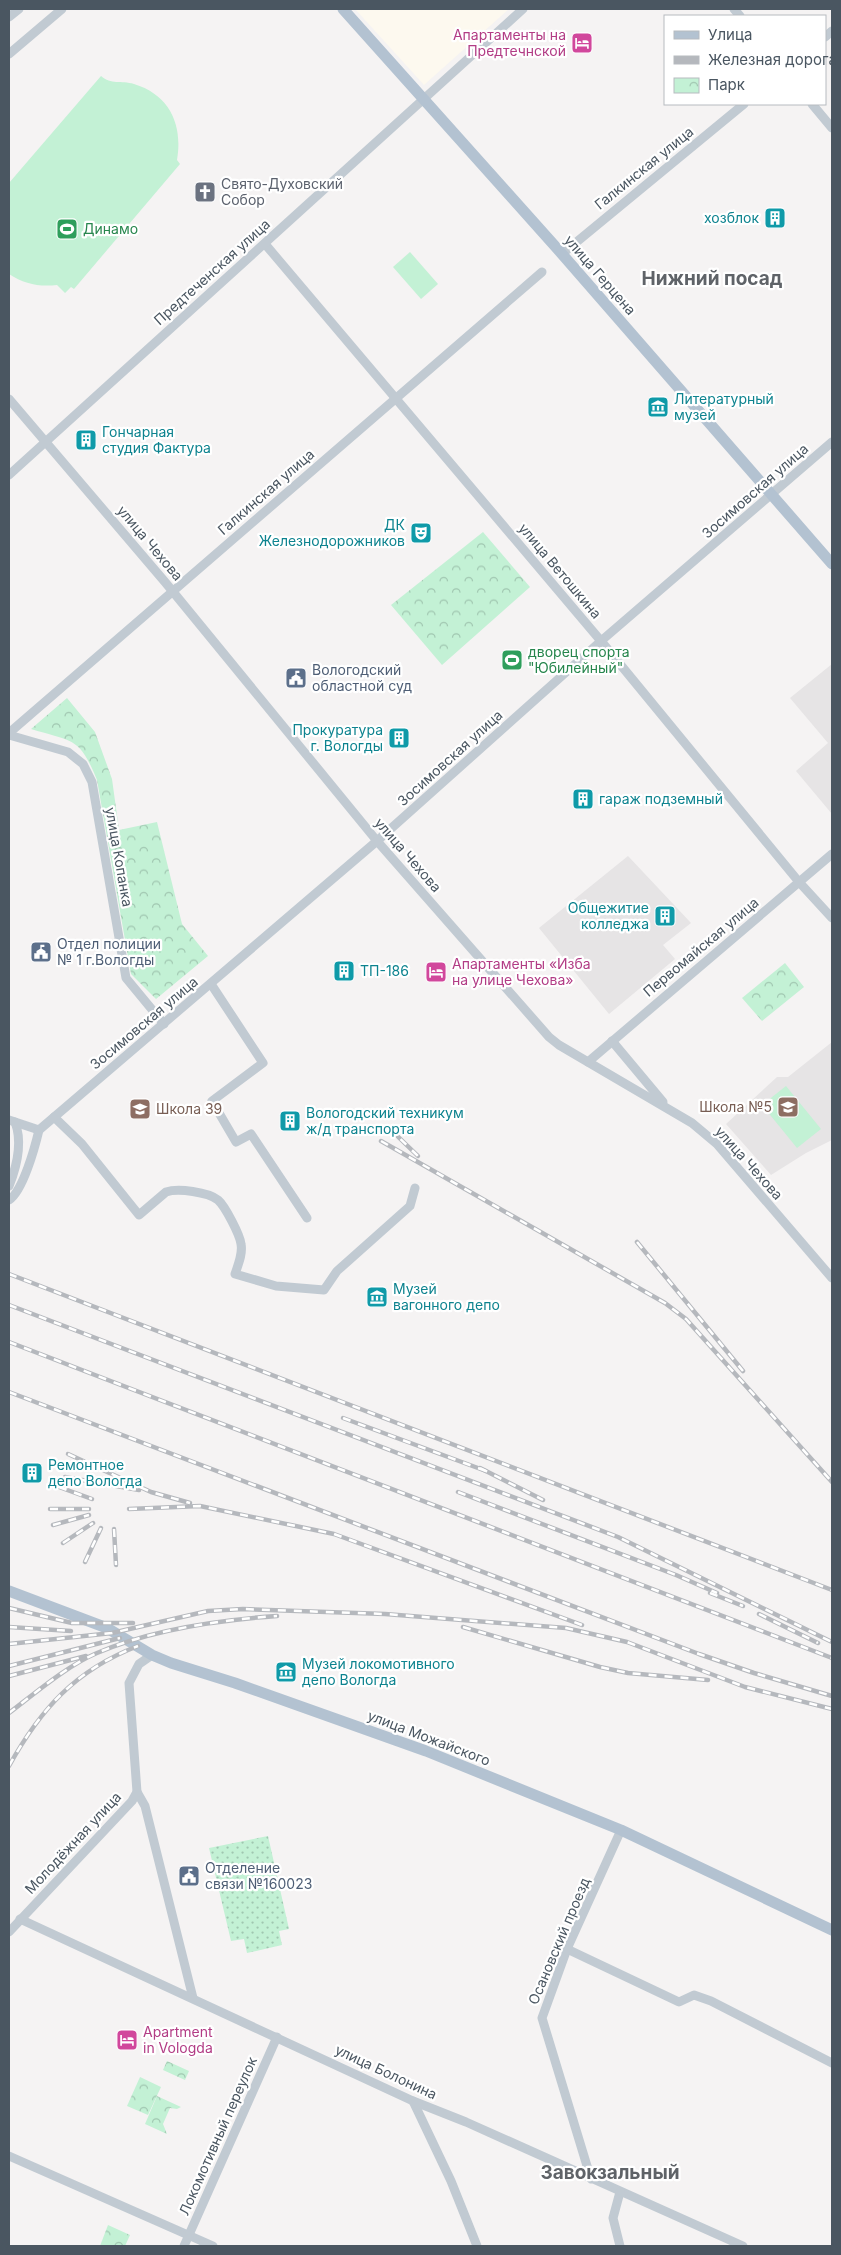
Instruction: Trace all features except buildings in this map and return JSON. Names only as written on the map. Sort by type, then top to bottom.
[{"type":"main road","name":"улица Герцена","points":[[343,9],[562,254],[832,564]]},
{"type":"main road","name":"улица Можайского","points":[[9,1591],[106,1628],[152,1655],[426,1751],[621,1830],[832,1930]]},
{"type":"street","points":[[9,17],[19,9]]},
{"type":"street","points":[[9,54],[62,9]]},
{"type":"street","name":"Предтеченская улица","points":[[9,475],[523,9]]},
{"type":"street","name":"Галкинская улица","points":[[562,254],[743,105]]},
{"type":"street","points":[[813,105],[832,128]]},
{"type":"street","name":"улица Ветошкина","points":[[264,244],[601,641],[799,882],[832,918]]},
{"type":"street","name":"Галкинская улица","points":[[9,734],[542,272]]},
{"type":"street","name":"улица Чехова","points":[[9,399],[46,440],[173,592],[377,841],[549,1037],[588,1062],[692,1122],[717,1144],[832,1278]]},
{"type":"street","name":"Зосимовская улица","points":[[39,1130],[377,841],[601,641],[772,496],[832,442]]},
{"type":"street","name":"улица Копанка","points":[[9,734],[68,752],[76,757],[88,772],[97,810],[126,978],[164,1024]]},
{"type":"street","name":"Первомайская улица","points":[[588,1062],[832,854]]},
{"type":"street","points":[[211,984],[263,1063],[212,1102],[236,1142],[250,1134],[307,1218]]},
{"type":"street","points":[[612,1041],[666,1106]]},
{"type":"street","points":[[54,1117],[82,1144],[138,1215],[166,1192],[172,1190],[183,1189],[216,1198],[240,1239],[241,1254],[235,1274],[276,1286],[324,1290],[337,1271],[410,1206],[415,1188]]},
{"type":"street","points":[[9,1200],[16,1193],[35,1148],[39,1130],[12,1121]]},
{"type":"street","points":[[9,1186],[19,1147],[18,1130],[12,1121]]},
{"type":"street","name":"Молодёжная улица","points":[[9,1932],[132,1801],[136,1792],[128,1687],[139,1664],[152,1655]]},
{"type":"street","points":[[136,1792],[145,1806],[193,1998]]},
{"type":"street","name":"Осановский проезд","points":[[591,2178],[542,2018],[567,1950],[621,1830]]},
{"type":"street","name":"улица Болонина","points":[[20,1919],[413,2101],[743,2246]]},
{"type":"street","points":[[567,1950],[679,2002],[694,1995],[711,2001],[832,2063]]},
{"type":"street","name":"Локомотивный переулок","points":[[184,2246],[276,2037]]},
{"type":"street","points":[[413,2101],[450,2181],[477,2246]]},
{"type":"street","points":[[9,2156],[213,2246]]},
{"type":"street","points":[[620,2192],[613,2218],[620,2246]]},
{"type":"shaded area","points":[[355,9],[509,9],[424,85]]},
{"type":"shaded area","points":[[832,664],[832,814],[796,771],[828,743],[790,698]]},
{"type":"shaded area","points":[[628,856],[691,923],[663,945],[675,959],[609,1014],[539,928]]},
{"type":"shaded area","name":"Школа №5","points":[[832,1042],[832,1140],[806,1153],[771,1175],[726,1124],[777,1077],[788,1077]]},
{"type":"green space","name":"Динамо","points":[[101,76],[105,79],[134,84],[146,89],[165,104],[176,123],[178,135],[177,160],[180,164],[74,289],[71,287],[65,293],[57,285],[44,286],[32,284],[9,274],[9,183]]},
{"type":"green space","points":[[410,252],[438,284],[421,299],[393,267]]},
{"type":"green space","points":[[483,532],[530,587],[442,665],[391,605]]},
{"type":"green space","points":[[67,698],[95,732],[112,779],[119,830],[157,822],[182,924],[208,956],[156,999],[131,974],[97,780],[91,766],[85,755],[73,743],[66,739],[31,729]]},
{"type":"green space","points":[[785,963],[804,987],[762,1021],[742,998]]},
{"type":"green space","points":[[786,1086],[821,1129],[797,1148],[762,1105]]},
{"type":"green space","points":[[268,1836],[289,1929],[279,1931],[282,1945],[247,1953],[244,1939],[231,1941],[209,1848]]},
{"type":"green space","points":[[167,2061],[189,2071],[185,2080],[163,2070]]},
{"type":"green space","points":[[140,2077],[161,2087],[148,2115],[127,2106]]},
{"type":"green space","points":[[157,2096],[181,2107],[177,2109],[170,2108],[163,2124],[167,2134],[145,2124]]},
{"type":"green space","points":[[108,2225],[130,2235],[125,2246],[100,2246]]},
{"type":"railway","points":[[389,1128],[418,1156]]},
{"type":"railway","points":[[381,1141],[665,1303],[686,1319],[832,1482]]},
{"type":"railway","points":[[637,1242],[743,1371]]},
{"type":"railway","points":[[9,1274],[832,1590]]},
{"type":"railway","points":[[9,1305],[618,1537],[832,1642]]},
{"type":"railway","points":[[9,1342],[832,1658]]},
{"type":"railway","points":[[9,1392],[699,1654],[754,1673],[832,1696]]},
{"type":"railway","points":[[343,1418],[486,1471]]},
{"type":"railway","points":[[68,1454],[151,1492],[190,1503]]},
{"type":"railway","points":[[480,1468],[543,1500]]},
{"type":"railway","points":[[65,1477],[139,1490]]},
{"type":"railway","points":[[59,1487],[92,1499]]},
{"type":"railway","points":[[458,1492],[676,1575],[717,1593]]},
{"type":"railway","points":[[129,1509],[200,1506],[334,1534],[582,1625]]},
{"type":"railway","points":[[50,1509],[89,1509]]},
{"type":"railway","points":[[53,1525],[89,1515]]},
{"type":"railway","points":[[63,1543],[93,1523]]},
{"type":"railway","points":[[85,1562],[101,1528]]},
{"type":"railway","points":[[114,1529],[116,1565]]},
{"type":"railway","points":[[710,1593],[743,1606]]},
{"type":"railway","points":[[9,1608],[72,1623],[133,1623]]},
{"type":"railway","points":[[9,1644],[112,1633],[208,1611],[243,1609],[385,1614],[566,1628],[627,1642],[745,1687],[832,1709]]},
{"type":"railway","points":[[759,1614],[818,1643]]},
{"type":"railway","points":[[9,1713],[52,1680],[86,1658],[118,1645],[185,1627],[277,1616]]},
{"type":"railway","points":[[9,1627],[71,1631]]},
{"type":"railway","points":[[463,1627],[600,1667],[628,1673],[708,1680]]},
{"type":"railway","points":[[9,1666],[120,1638]]},
{"type":"railway","points":[[9,1766],[33,1727],[62,1694],[96,1667],[138,1646]]},
{"type":"railway","points":[[9,1676],[86,1656]]},
{"type":"place","name":"Апартаменты на Предтечнской","points":[[582,43]]},
{"type":"place","name":"Свято-Духовский Собор","points":[[205,192]]},
{"type":"place","name":"хозблок","points":[[775,218]]},
{"type":"place","name":"Динамо","points":[[67,229]]},
{"type":"place","name":"Литературный музей","points":[[658,407]]},
{"type":"place","name":"Гончарная студия Фактура","points":[[86,440]]},
{"type":"place","name":"ДК Железнодорожников","points":[[421,533]]},
{"type":"place","name":"дворец спорта \"Юбилейный\"","points":[[512,660]]},
{"type":"place","name":"Вологодский областной суд","points":[[296,678]]},
{"type":"place","name":"Прокуратура г. Вологды","points":[[399,738]]},
{"type":"place","name":"гараж подземный","points":[[583,799]]},
{"type":"place","name":"Общежитие колледжа","points":[[665,916]]},
{"type":"place","name":"Отдел полиции № 1 г.Вологды","points":[[41,952]]},
{"type":"place","name":"ТП-186","points":[[344,971]]},
{"type":"place","name":"Апартаменты «Изба на улице Чехова»","points":[[436,972]]},
{"type":"place","name":"Школа №5","points":[[788,1107]]},
{"type":"place","name":"Школа 39","points":[[140,1109]]},
{"type":"place","name":"Вологодский техникум ж/д транспорта","points":[[290,1121]]},
{"type":"place","name":"Музей вагонного депо","points":[[377,1297]]},
{"type":"place","name":"Ремонтное депо Вологда","points":[[32,1473]]},
{"type":"place","name":"Музей локомотивного депо Вологда","points":[[286,1672]]},
{"type":"place","name":"Отделение связи №160023","points":[[189,1876]]},
{"type":"place","name":"Apartment in Vologda","points":[[127,2040]]},
{"type":"district","name":"Нижний посад","points":[[712,278]]},
{"type":"district","name":"Завокзальный","points":[[610,2172]]}]
